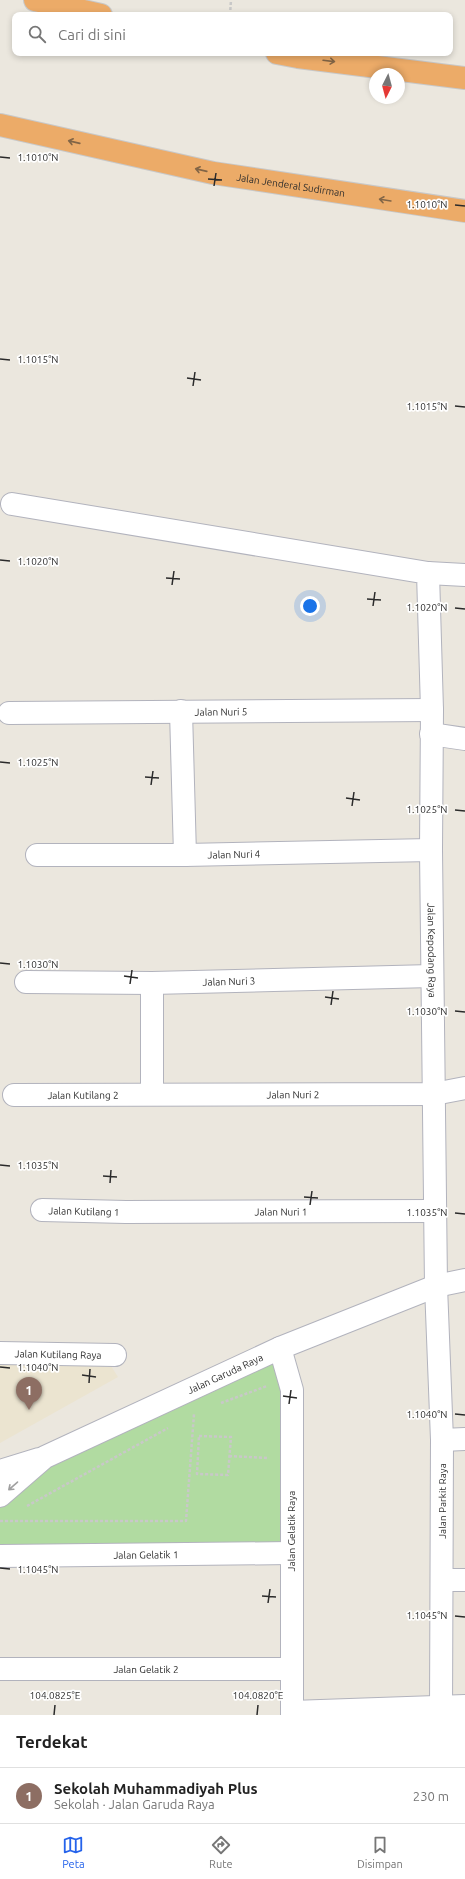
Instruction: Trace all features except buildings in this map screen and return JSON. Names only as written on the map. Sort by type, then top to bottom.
[{"type":"highway","points":[[35,0],[88,12]]},
{"type":"highway","points":[[293,56],[465,78]]},
{"type":"highway","name":"Jalan Jenderal Sudirman","points":[[0,125],[213,173],[465,211]]},
{"type":"street","points":[[12,504],[428,573],[465,575]]},
{"type":"street","name":"Jalan Kepodang Raya","points":[[428,573],[432,710],[431,850],[436,1286]]},
{"type":"street","name":"Jalan Nuri 5","points":[[9,713],[432,710]]},
{"type":"street","points":[[182,711],[185,855]]},
{"type":"street","points":[[432,734],[465,739]]},
{"type":"street","name":"Jalan Nuri 4","points":[[37,855],[185,855],[431,850]]},
{"type":"street","name":"Jalan Nuri 3","points":[[26,982],[152,983],[432,976]]},
{"type":"street","points":[[152,983],[152,1094]]},
{"type":"street","name":"Jalan Nuri 2","points":[[152,1094],[434,1094],[465,1088]]},
{"type":"street","name":"Jalan Kutilang 2","points":[[14,1095],[152,1094]]},
{"type":"street","name":"Jalan Kutilang 1","points":[[42,1210],[126,1212]]},
{"type":"street","name":"Jalan Nuri 1","points":[[126,1212],[435,1211]]},
{"type":"street","name":"Jalan Garuda Raya","points":[[0,1496],[46,1457],[280,1348],[436,1286],[465,1280]]},
{"type":"street","name":"Jalan Parkit Raya","points":[[436,1286],[442,1440],[440,1711]]},
{"type":"street","name":"Jalan Gelatik Raya","points":[[280,1348],[292,1390],[292,1714]]},
{"type":"street","name":"Jalan Kutilang Raya","points":[[0,1353],[115,1355]]},
{"type":"street","points":[[442,1440],[465,1439]]},
{"type":"street","points":[[0,1471],[46,1457]]},
{"type":"street","name":"Jalan Gelatik 1","points":[[0,1556],[292,1553]]},
{"type":"street","points":[[442,1580],[465,1580]]},
{"type":"street","name":"Jalan Gelatik 2","points":[[0,1669],[291,1669]]},
{"type":"street","points":[[292,1714],[440,1711],[465,1706]]},
{"type":"path","points":[[230,12],[231,0]]},
{"type":"path","points":[[216,1405],[289,1378]]},
{"type":"path","points":[[187,1417],[201,1411]]},
{"type":"path","points":[[0,1521],[186,1521],[194,1414]]},
{"type":"path","points":[[21,1509],[173,1425]]},
{"type":"path","points":[[200,1436],[231,1437],[229,1456],[228,1475],[197,1474],[200,1436]]},
{"type":"path","points":[[229,1456],[292,1460]]},
{"type":"path","points":[[0,1521],[7,1517]]},
{"type":"shaded area","points":[[0,1364],[111,1366],[118,1377],[0,1443]]},
{"type":"green space","points":[[276,1355],[283,1382],[285,1552],[0,1548],[0,1496],[46,1458]]},
{"type":"place","name":"Sekolah Muhammadiyah Plus","points":[[29,1410]]}]
